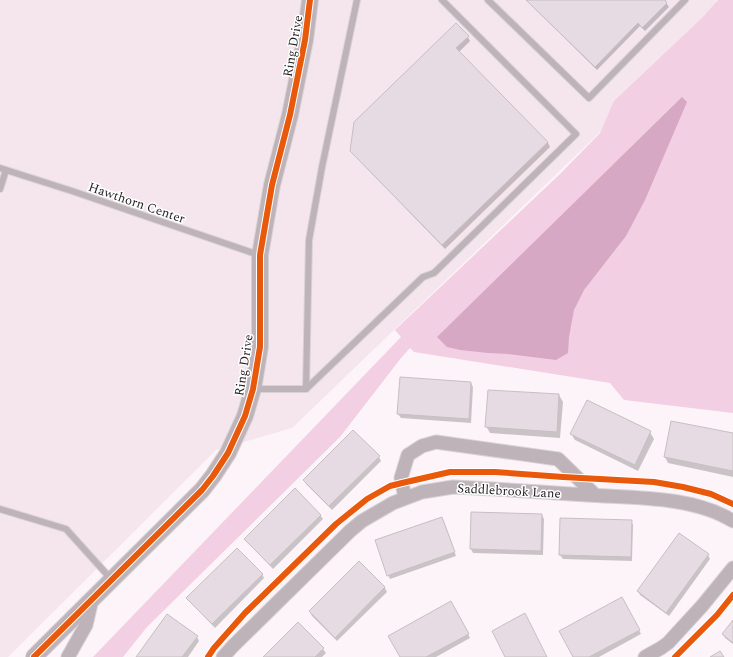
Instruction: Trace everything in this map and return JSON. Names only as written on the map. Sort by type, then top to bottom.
[{"type":"street","name":"Ring Drive","points":[[34,657],[202,490],[228,453],[245,416],[253,390],[260,347],[260,255],[272,185],[290,115],[304,48],[310,0]]},
{"type":"street","points":[[405,498],[401,478],[408,455],[422,446],[436,442],[558,459],[595,496]]},
{"type":"street","name":"Saddlebrook Lane","points":[[224,657],[233,646],[362,521],[393,503],[422,492],[453,487],[657,499],[695,505],[733,521]]},
{"type":"street","points":[[645,657],[668,643],[702,606],[733,568]]},
{"type":"street","points":[[68,657],[86,625],[92,599]]},
{"type":"lane","points":[[306,389],[309,240],[322,167],[357,0]]},
{"type":"lane","points":[[253,390],[306,389],[423,277],[434,273],[576,134],[442,0]]},
{"type":"lane","points":[[488,0],[589,98],[686,0]]},
{"type":"lane","name":"Hawthorn Center","points":[[0,189],[3,169],[260,255]]},
{"type":"lane","points":[[0,509],[66,529],[112,580]]},
{"type":"shaded area","points":[[0,0],[717,0],[701,26],[594,138],[292,428],[216,450],[8,657],[0,657]]},
{"type":"shaded area","points":[[718,0],[733,0],[733,413],[624,400],[610,383],[414,352],[410,348],[340,437],[147,627],[123,657],[93,657],[401,337],[395,330],[561,173],[600,133],[614,101],[703,17]]},
{"type":"shaded area","points":[[682,97],[687,102],[645,200],[626,236],[584,290],[574,310],[569,337],[568,353],[556,360],[460,350],[447,347],[437,337]]},
{"type":"building","points":[[526,0],[665,0],[667,3],[642,28],[638,23],[595,67]]},
{"type":"building","points":[[456,23],[469,36],[456,48],[548,142],[442,245],[350,151],[354,122]]},
{"type":"building","points":[[400,377],[471,382],[469,419],[397,414]]},
{"type":"building","points":[[488,390],[559,394],[557,432],[485,427]]},
{"type":"building","points":[[587,400],[651,431],[635,465],[570,434]]},
{"type":"building","points":[[671,421],[733,433],[733,471],[664,457]]},
{"type":"building","points":[[353,430],[380,456],[329,506],[303,480]]},
{"type":"building","points":[[295,488],[321,515],[270,565],[244,539]]},
{"type":"building","points":[[471,512],[542,514],[541,551],[470,549]]},
{"type":"building","points":[[442,517],[455,552],[387,576],[375,540]]},
{"type":"building","points":[[560,518],[632,520],[631,557],[559,555]]},
{"type":"building","points":[[679,533],[709,554],[666,613],[637,591]]},
{"type":"building","points":[[237,548],[263,574],[212,624],[186,598]]},
{"type":"building","points":[[359,561],[385,587],[335,638],[309,611]]},
{"type":"building","points":[[622,597],[640,630],[589,657],[573,657],[559,631]]},
{"type":"building","points":[[451,601],[469,634],[426,657],[400,657],[388,636]]},
{"type":"building","points":[[525,613],[547,657],[505,657],[492,631]]},
{"type":"building","points":[[167,614],[198,636],[182,657],[136,657]]},
{"type":"building","points":[[733,620],[733,643],[722,634]]},
{"type":"building","points":[[298,622],[324,648],[315,657],[263,657]]},
{"type":"building","points":[[720,651],[724,657],[710,657]]},
{"type":"cycle path","points":[[34,657],[202,490],[228,453],[245,416],[253,389],[260,347],[260,255],[272,185],[290,115],[305,40],[310,0]]},
{"type":"cycle path","points":[[208,657],[214,648],[245,613],[336,524],[367,499],[390,486],[450,472],[495,472],[654,482],[711,494],[733,504]]},
{"type":"cycle path","points":[[675,657],[717,615],[733,595]]}]
